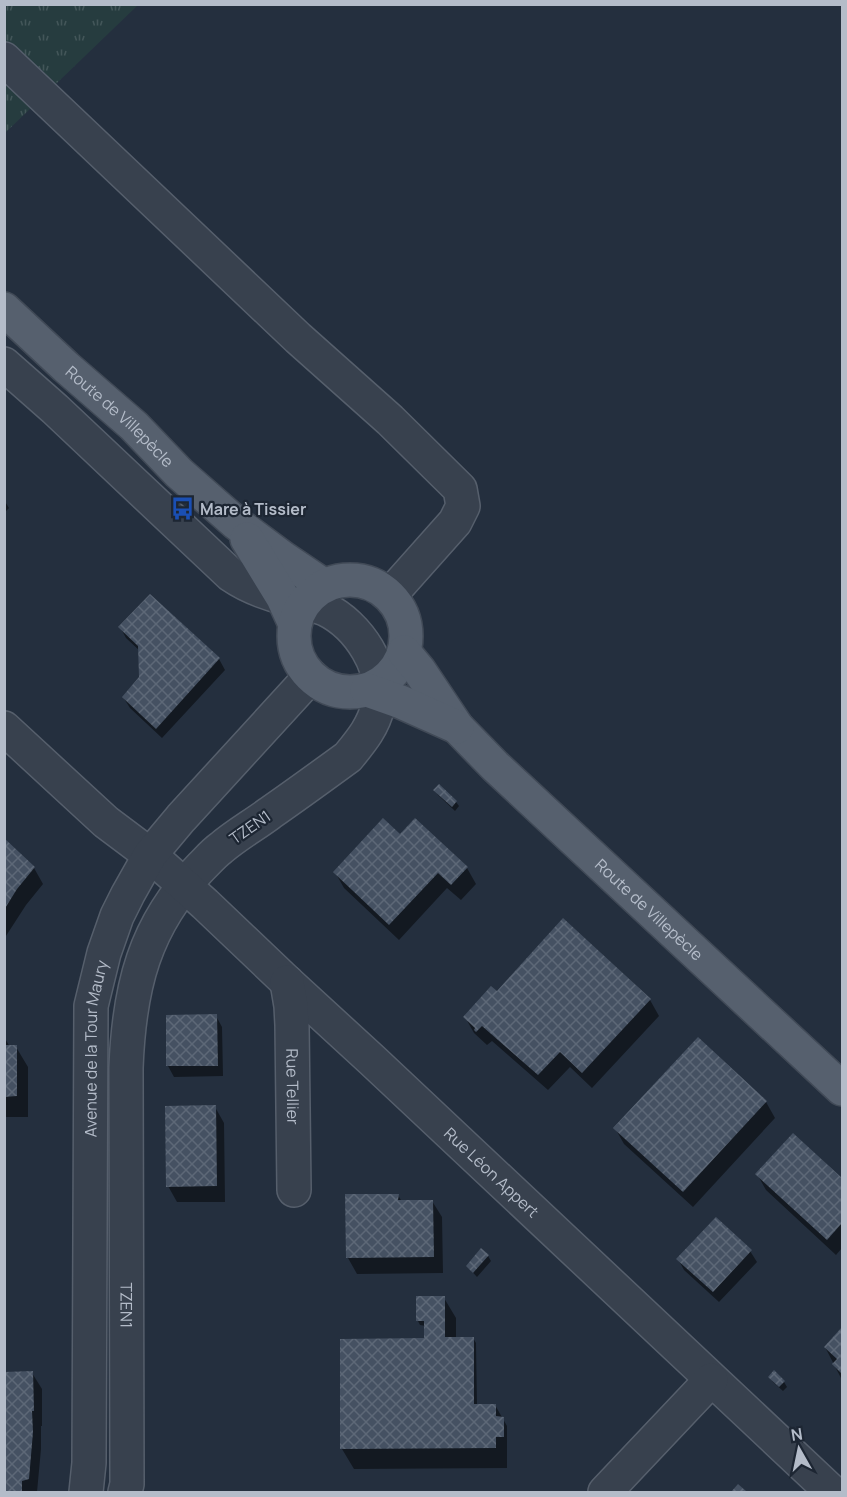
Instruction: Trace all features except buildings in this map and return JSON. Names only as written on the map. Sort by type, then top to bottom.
[{"type":"main road","name":"Route de Villepècle","points":[[4,309],[134,426],[179,473],[236,523],[301,603]]},
{"type":"main road","points":[[358,579],[375,585],[390,595],[399,607],[405,622],[407,637],[399,665],[376,690],[337,691],[310,676],[299,661],[294,642],[301,603],[340,580],[358,579]]},
{"type":"main road","name":"Route de Villepècle","points":[[404,652],[419,670],[457,727],[495,766],[843,1089]]},
{"type":"main road","name":"Route de Villepècle","points":[[376,690],[457,727]]},
{"type":"street","points":[[4,59],[298,338],[390,420],[460,489],[463,506],[455,522],[390,595]]},
{"type":"street","points":[[4,364],[231,575],[244,583],[324,609],[346,623],[358,634],[369,652],[376,668],[376,690]]},
{"type":"street","name":"Avenue de la Tour Maury","points":[[86,1492],[89,1463],[91,1006],[104,953],[117,916],[150,855],[310,676]]},
{"type":"street","name":"TZEN1","points":[[125,1492],[127,1484],[126,1068],[127,1034],[137,975],[160,919],[184,885],[219,848],[348,757],[365,738],[379,706],[376,690]]},
{"type":"street","name":"Rue Léon Appert","points":[[4,728],[106,822],[150,855],[184,885],[832,1492]]},
{"type":"street","name":"Rue Tellier","points":[[287,982],[292,1025],[294,1190]]},
{"type":"street","points":[[605,1492],[711,1380]]},
{"type":"green space","points":[[5,5],[138,5],[5,133]]},
{"type":"place","name":"Mare à Tissier","points":[[182,509]]}]
